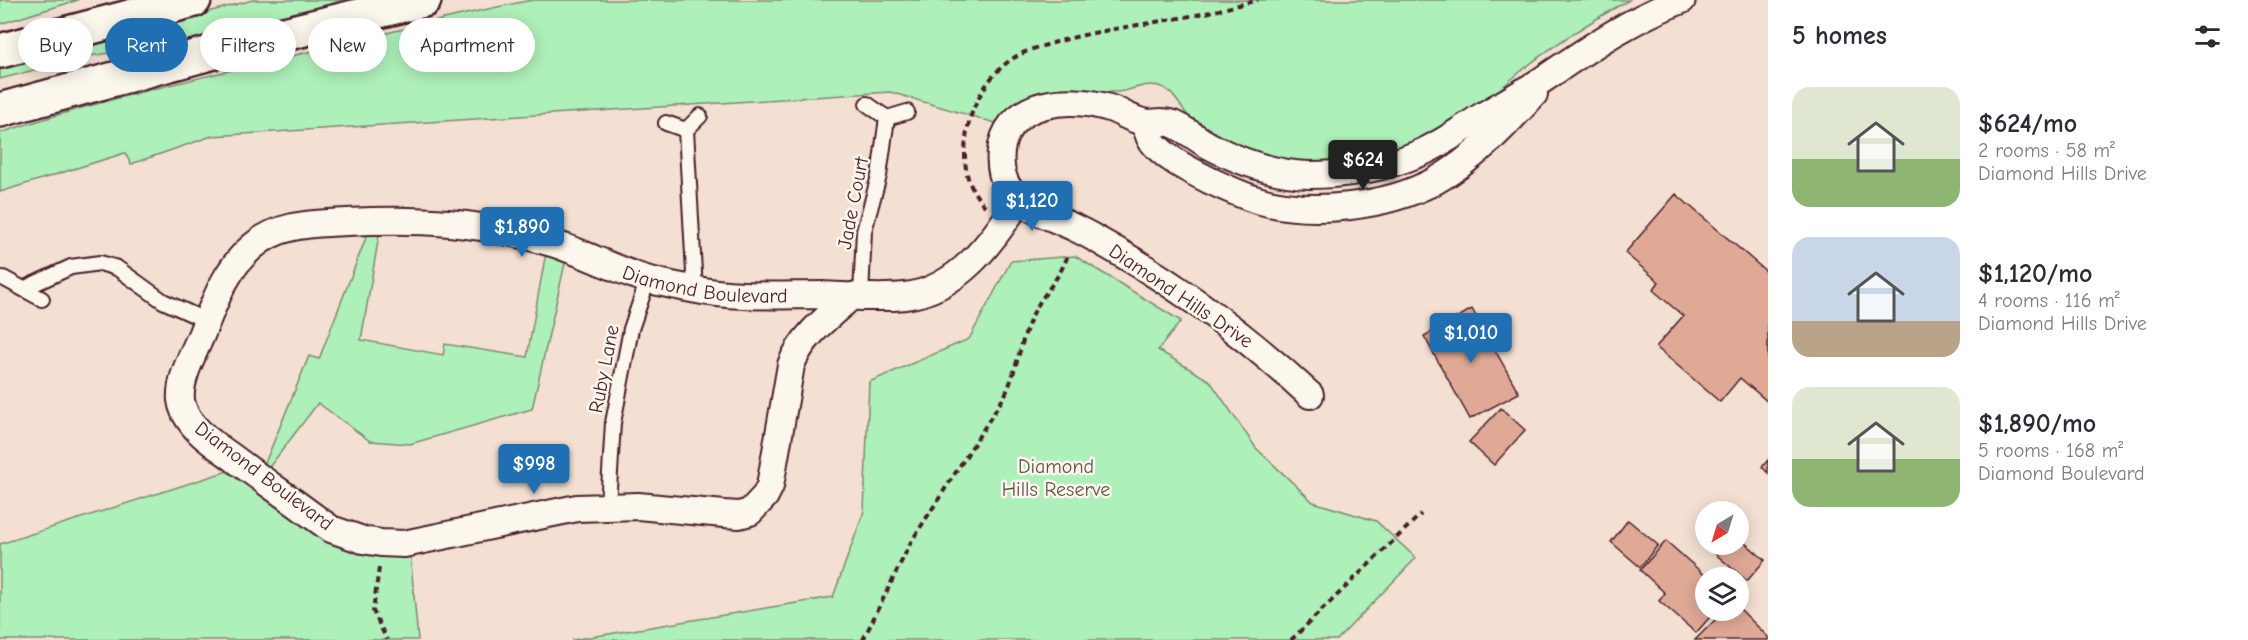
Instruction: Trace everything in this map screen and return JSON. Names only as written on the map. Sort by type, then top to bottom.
[{"type":"main road","points":[[0,51],[194,0]]},
{"type":"main road","points":[[0,110],[247,43],[424,0]]},
{"type":"street","name":"Diamond Hills Drive","points":[[1310,395],[1246,339],[1206,309],[1119,253],[1019,200],[1006,186],[1002,176],[1000,157],[1004,138],[1010,128],[1025,113],[1045,105],[1083,103],[1108,107],[1145,123],[1162,120],[1176,125],[1207,144],[1241,160],[1273,170],[1307,175],[1379,167],[1433,148],[1553,73],[1607,36],[1682,0]]},
{"type":"street","name":"Diamond Hills Drive","points":[[1145,123],[1149,138],[1161,151],[1197,174],[1239,193],[1259,200],[1289,205],[1321,207],[1365,204],[1394,198],[1437,180],[1491,141],[1553,73]]},
{"type":"street","name":"Diamond Boulevard","points":[[856,296],[811,334],[795,356],[789,377],[770,486],[759,505],[750,512],[739,514],[671,507],[608,505],[577,508],[420,542],[381,543],[363,540],[332,529],[226,452],[195,427],[183,409],[182,389],[224,280],[251,247],[272,233],[303,225],[395,219],[452,222],[498,230],[550,243],[648,279],[695,290],[744,294],[904,296],[919,293],[945,281],[969,264],[1005,222],[1019,200]]},
{"type":"lane","points":[[867,104],[887,118],[907,112]]},
{"type":"lane","points":[[695,290],[686,130],[700,116]]},
{"type":"lane","name":"Jade Court","points":[[856,296],[866,219],[879,176],[887,118]]},
{"type":"lane","points":[[666,123],[686,130]]},
{"type":"lane","points":[[23,289],[71,267],[100,263],[117,268],[163,301],[207,321]]},
{"type":"lane","points":[[3,278],[42,299]]},
{"type":"lane","name":"Ruby Lane","points":[[608,505],[617,402],[631,329],[648,279]]},
{"type":"path","points":[[1005,222],[993,214],[974,193],[965,169],[964,156],[966,132],[971,117],[984,90],[999,69],[1021,54],[1068,39],[1198,15],[1258,0]]},
{"type":"path","points":[[863,640],[911,542],[1004,397],[1034,312],[1065,263],[1068,254],[1066,249]]},
{"type":"path","points":[[1291,640],[1421,514]]},
{"type":"path","points":[[381,543],[373,611],[387,640]]},
{"type":"green space","points":[[0,0],[78,0],[18,18],[0,24]]},
{"type":"green space","points":[[253,0],[358,0],[288,18],[200,18],[200,39],[188,41],[188,18],[185,18]]},
{"type":"green space","points":[[533,0],[1629,0],[1551,48],[1459,123],[1396,151],[1341,162],[1304,162],[1275,158],[1246,150],[1218,138],[1194,122],[1169,91],[1158,86],[1146,85],[1116,92],[1051,90],[1038,92],[1010,108],[995,123],[890,92],[212,136],[131,164],[125,153],[0,192],[0,133],[82,108],[224,72],[296,72],[296,55],[308,52],[308,72],[387,72],[387,33],[399,30],[399,72],[535,72],[535,18],[449,18]]},
{"type":"green space","points":[[105,39],[105,54],[93,56],[93,42]]},
{"type":"green space","points":[[18,62],[18,72],[27,72],[0,79],[0,67]]},
{"type":"green space","points":[[369,230],[380,230],[361,340],[443,355],[445,344],[527,357],[546,252],[566,259],[532,409],[410,444],[370,441],[318,403],[267,470],[263,468],[309,356],[319,359]]},
{"type":"green space","name":"Diamond Hills Reserve","points":[[1075,256],[1181,321],[1158,350],[1210,381],[1256,448],[1313,502],[1376,521],[1416,558],[1337,640],[572,640],[833,597],[864,511],[869,382],[969,339],[1011,261]]},
{"type":"green space","points":[[234,469],[410,552],[418,640],[0,640],[0,544]]},
{"type":"building","points":[[1676,194],[1768,273],[1768,402],[1740,378],[1720,402],[1656,347],[1683,316],[1653,290],[1659,282],[1625,253]]},
{"type":"building","points":[[1472,309],[1519,393],[1470,419],[1424,336]]},
{"type":"building","points":[[1501,408],[1525,430],[1494,465],[1469,442]]},
{"type":"building","points":[[1768,460],[1768,473],[1762,467]]},
{"type":"building","points":[[1628,520],[1658,545],[1640,567],[1611,542]]},
{"type":"building","points":[[1666,541],[1696,567],[1695,621],[1706,621],[1696,633],[1659,601],[1665,593],[1640,570]]},
{"type":"building","points":[[1749,546],[1765,560],[1749,579],[1749,567],[1731,567],[1717,555],[1749,555]]},
{"type":"building","points":[[1749,618],[1768,637],[1768,640],[1695,640],[1714,621],[1749,621]]}]
